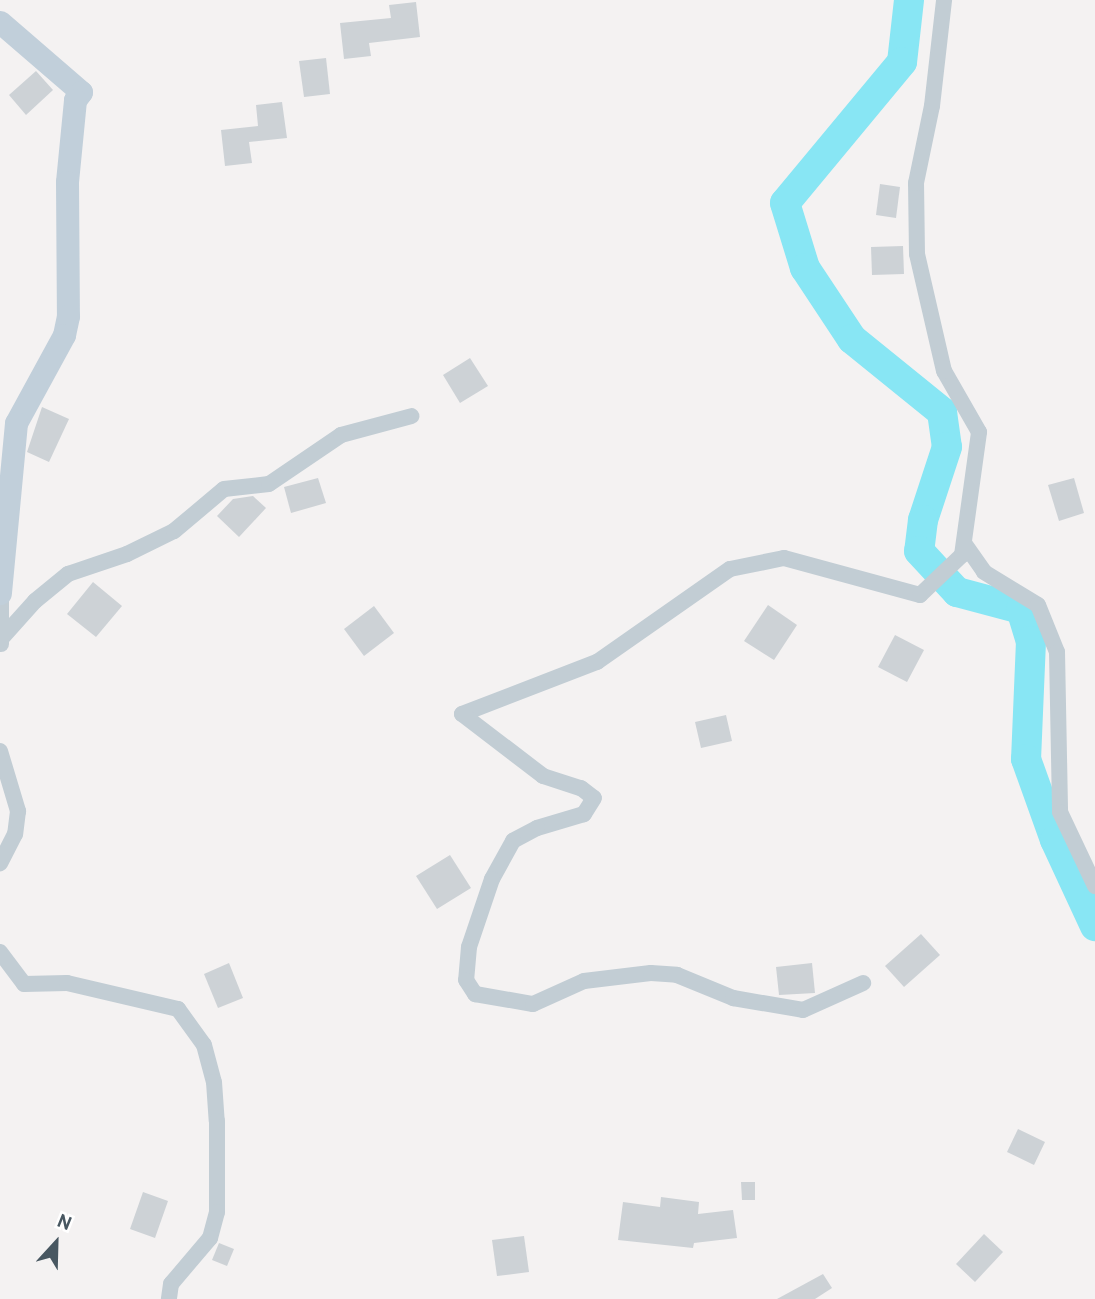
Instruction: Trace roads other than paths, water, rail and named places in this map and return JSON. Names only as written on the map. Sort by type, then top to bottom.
[{"type":"street","points":[[863,983],[803,1010],[733,998],[677,975],[651,973],[584,981],[533,1004],[475,994],[466,979],[469,947],[492,879],[513,841],[537,828],[584,814],[594,798],[581,788],[542,776],[462,714],[597,662],[730,569],[784,558],[920,595],[963,549],[979,432],[944,371],[917,254],[916,183],[932,106],[944,0]]},
{"type":"street","points":[[0,22],[80,92],[75,100],[67,182],[68,316],[64,335],[16,423],[1,592],[1,644]]},
{"type":"street","points":[[1,644],[35,601],[68,575],[127,554],[174,531],[224,489],[269,484],[341,435],[412,416]]},
{"type":"street","points":[[963,549],[984,572],[1038,605],[1057,652],[1060,812],[1095,886]]},
{"type":"street","points":[[0,751],[18,811],[15,834],[0,863]]},
{"type":"street","points":[[0,952],[24,984],[67,984],[178,1009],[204,1045],[214,1083],[217,1121],[217,1212],[210,1238],[171,1284],[169,1299]]},
{"type":"waterway","points":[[909,0],[902,62],[785,203],[805,268],[852,339],[942,412],[947,447],[923,520],[919,551],[957,592],[1021,609],[1031,641],[1026,759],[1055,840],[1095,926]]}]
